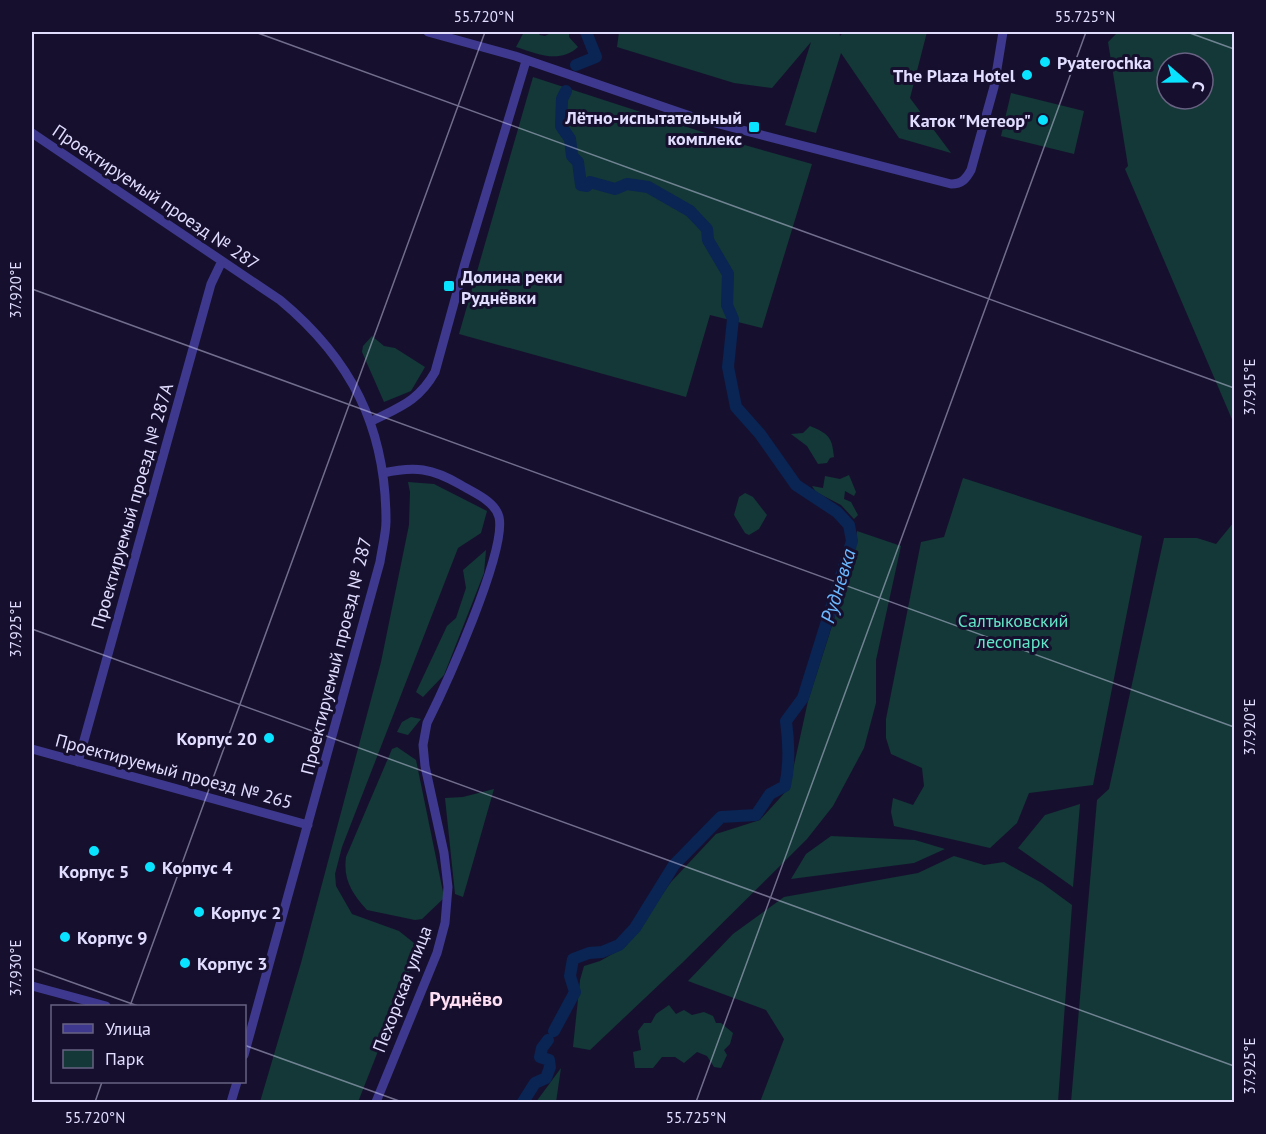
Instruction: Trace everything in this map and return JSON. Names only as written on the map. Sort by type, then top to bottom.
[{"type":"street","points":[[428,32],[526,61],[696,118],[951,184],[959,184],[967,178],[978,147],[994,87],[1002,32]]},
{"type":"street","points":[[370,422],[416,397],[435,372],[465,263],[526,61]]},
{"type":"street","name":"Проектируемый проезд № 287","points":[[32,133],[280,300],[315,330],[344,368],[359,394],[370,422],[382,473],[386,522],[380,562],[246,1045]]},
{"type":"street","name":"Проектируемый проезд № 287А","points":[[78,762],[211,284],[222,261]]},
{"type":"street","name":"Пехорская улица","points":[[376,1102],[437,953],[445,923],[448,887],[444,853],[423,745],[427,723],[490,572],[499,527],[499,517],[490,503],[441,474],[421,469],[382,473]]},
{"type":"street","name":"Проектируемый проезд № 265","points":[[32,749],[308,825]]},
{"type":"street","points":[[32,986],[102,1005]]},
{"type":"street","points":[[231,1102],[237,1083]]},
{"type":"green space","points":[[524,32],[537,32],[545,36],[553,32],[569,32],[569,37],[578,47],[571,52],[556,56],[532,52],[516,47]]},
{"type":"green space","points":[[619,32],[839,32],[840,36],[844,32],[927,32],[910,98],[951,153],[899,138],[841,53],[816,133],[785,125],[811,42],[772,88],[734,83],[617,47]]},
{"type":"green space","points":[[1118,32],[1234,32],[1234,424],[1125,169],[1128,166],[1108,42]]},
{"type":"green space","points":[[533,77],[727,140],[812,164],[762,328],[710,315],[686,397],[459,334]]},
{"type":"green space","name":"Каток \"Метеор\"","points":[[1011,93],[1084,111],[1074,154],[1001,136]]},
{"type":"green space","points":[[372,336],[384,346],[395,348],[425,367],[411,391],[384,402],[362,352],[363,346]]},
{"type":"green space","points":[[810,426],[821,431],[831,441],[834,457],[830,458],[827,463],[818,464],[807,446],[791,434],[803,433]]},
{"type":"green space","points":[[849,475],[856,492],[854,496],[845,491],[844,499],[851,502],[858,515],[854,519],[841,505],[816,492],[812,486],[823,488],[825,476],[840,479]]},
{"type":"green space","name":"Салтыковский лесопарк","points":[[963,478],[1142,536],[1093,785],[1029,793],[1017,823],[990,848],[894,826],[891,812],[893,798],[913,805],[924,786],[922,768],[891,754],[886,738],[886,719],[921,542],[944,537]]},
{"type":"green space","points":[[408,482],[434,484],[487,511],[481,533],[458,548],[342,847],[335,874],[336,886],[352,914],[399,931],[419,947],[358,1102],[260,1102],[301,963],[381,662],[409,525]]},
{"type":"green space","points":[[745,493],[753,497],[767,515],[759,529],[749,535],[745,533],[734,515],[739,497]]},
{"type":"green space","points":[[1234,522],[1234,1102],[1071,1102],[1097,800],[1109,789],[1164,538],[1197,538],[1216,544]]},
{"type":"green space","points":[[857,531],[901,546],[876,660],[876,703],[864,748],[833,806],[807,839],[590,1050],[573,1047],[580,980],[584,966],[600,961],[625,947],[671,882],[716,834],[760,820],[789,788],[808,701],[851,566]]},
{"type":"green space","points":[[486,550],[484,573],[444,675],[423,697],[416,692],[447,626],[456,618],[466,588],[463,570]]},
{"type":"green space","points":[[411,717],[421,719],[408,735],[397,732],[402,722]]},
{"type":"green space","points":[[397,747],[416,760],[444,898],[422,919],[415,920],[367,910],[353,892],[347,879],[345,865],[346,857],[392,749]]},
{"type":"green space","points":[[494,789],[463,897],[455,894],[445,798],[463,797]]},
{"type":"green space","points":[[1080,804],[1073,887],[1018,848],[1045,815]]},
{"type":"green space","points":[[831,836],[915,840],[945,849],[914,863],[791,879],[806,854]]},
{"type":"green space","points":[[954,856],[984,865],[1004,862],[1042,883],[1072,905],[1058,1102],[760,1102],[784,1039],[766,1010],[688,981],[733,934],[784,897],[918,873]]},
{"type":"green space","points":[[669,1005],[676,1014],[684,1010],[692,1015],[704,1012],[713,1016],[716,1023],[721,1023],[733,1033],[730,1044],[724,1050],[727,1055],[721,1068],[714,1067],[707,1056],[697,1052],[684,1063],[675,1057],[662,1057],[653,1068],[635,1068],[633,1052],[641,1050],[638,1031],[644,1023],[651,1023],[656,1014]]},
{"type":"green space","points":[[561,1068],[556,1102],[536,1102]]},
{"type":"waterway","name":"Рудневка","points":[[576,65],[596,57],[586,32]]},
{"type":"waterway","name":"Рудневка","points":[[554,1031],[575,992],[570,976],[573,959],[619,945],[635,928],[674,865],[721,817],[756,815],[770,794],[785,786],[789,754],[786,721],[803,698],[852,541],[849,525],[837,512],[796,485],[760,434],[736,407],[728,367],[733,319],[727,305],[728,274],[708,240],[707,229],[690,211],[648,187],[627,184],[615,189],[590,182],[587,186],[581,185],[578,162],[572,156],[570,139],[561,126],[562,99],[566,91]]},
{"type":"waterway","name":"Рудневка","points":[[523,1102],[535,1083],[546,1078],[550,1067],[549,1060],[540,1057],[542,1048],[548,1040]]},
{"type":"place","name":"Pyaterochka","points":[[1045,62]]},
{"type":"place","name":"The Plaza Hotel","points":[[1027,75]]},
{"type":"place","name":"Каток \"Метеор\"","points":[[1043,120]]},
{"type":"place","name":"Лётно-испытательный комплекс","points":[[754,127]]},
{"type":"place","name":"Долина реки Руднёвки","points":[[449,286]]},
{"type":"place","name":"Корпус 20","points":[[269,738]]},
{"type":"place","name":"Корпус 5","points":[[94,851]]},
{"type":"place","name":"Корпус 4","points":[[150,867]]},
{"type":"place","name":"Корпус 2","points":[[199,912]]},
{"type":"place","name":"Корпус 9","points":[[65,937]]},
{"type":"place","name":"Корпус 3","points":[[185,963]]},
{"type":"district","name":"Руднёво","points":[[466,999]]}]
